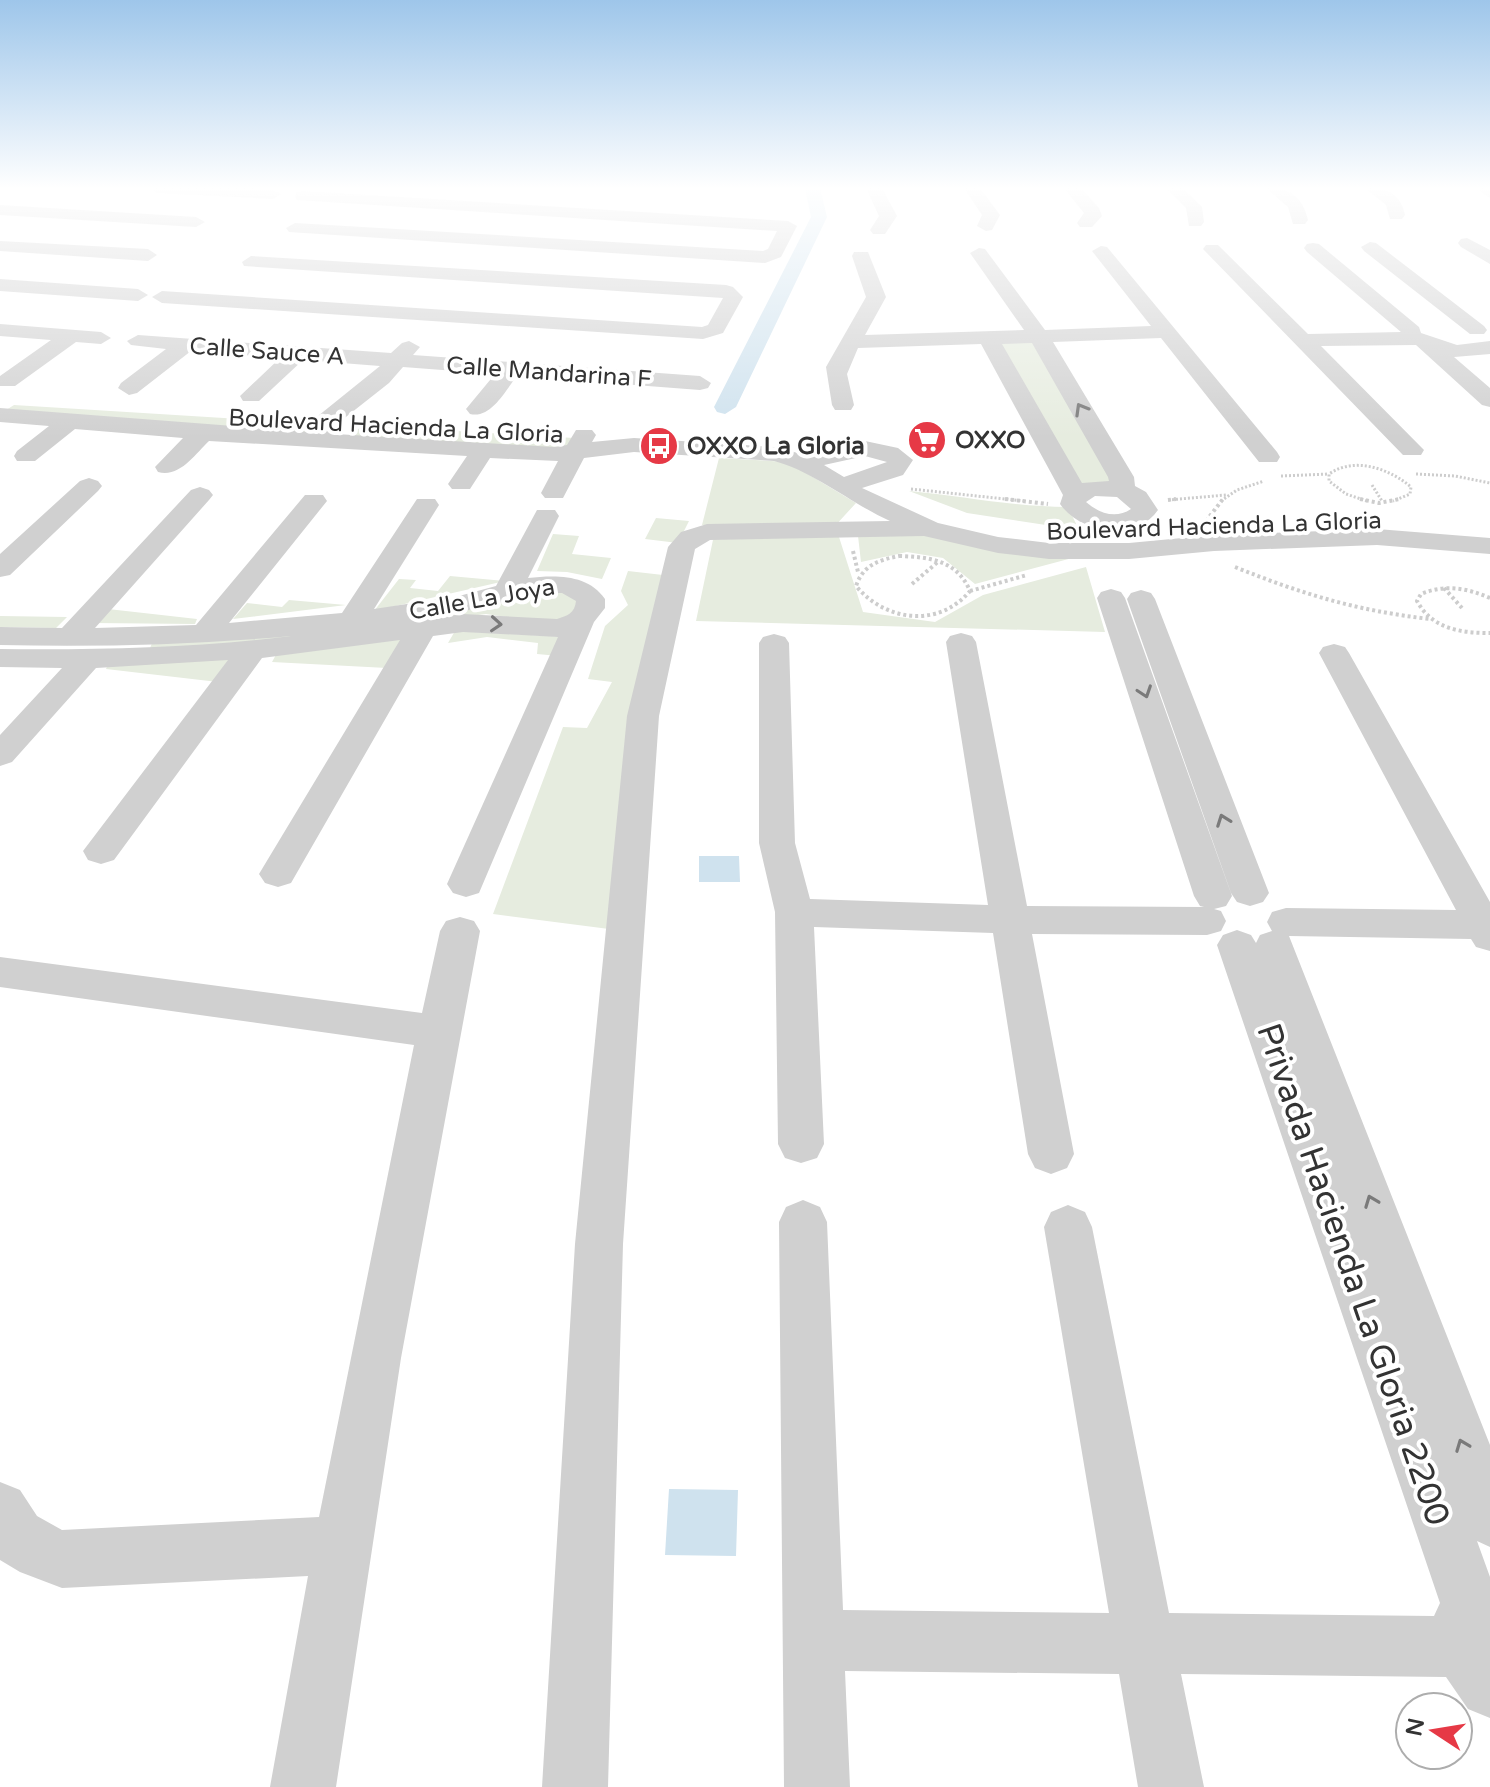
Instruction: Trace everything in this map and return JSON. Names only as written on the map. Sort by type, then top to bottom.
[{"type":"street","points":[[91,292],[122,271]]},
{"type":"street","points":[[200,300],[237,271]]},
{"type":"street","points":[[162,297],[709,332],[718,326],[733,297],[730,292],[475,276],[257,271]]},
{"type":"street","points":[[324,468],[332,435],[479,271]]},
{"type":"street","points":[[843,405],[836,374],[876,297],[867,271]]},
{"type":"street","points":[[992,271],[1039,336],[1121,477],[1111,539]]},
{"type":"street","points":[[1118,271],[1268,457]]},
{"type":"street","points":[[1234,271],[1412,450]]},
{"type":"street","points":[[1341,271],[1490,400]]},
{"type":"street","points":[[1303,340],[1418,338],[1455,351],[1482,350],[1487,337],[1402,271]]},
{"type":"street","points":[[0,285],[138,295]]},
{"type":"street","points":[[0,330],[101,338]]},
{"type":"street","points":[[852,342],[1167,332]]},
{"type":"street","points":[[2,400],[71,336]]},
{"type":"street","points":[[988,338],[1111,539]]},
{"type":"street","name":"Calle Sauce A","points":[[138,341],[397,360]]},
{"type":"street","points":[[129,388],[186,345]]},
{"type":"street","points":[[251,396],[298,353]]},
{"type":"street","name":"Calle Mandarina F","points":[[397,360],[511,369],[634,388],[700,383]]},
{"type":"street","points":[[478,409],[511,369]]},
{"type":"street","points":[[368,412],[381,378]]},
{"type":"street","name":"Boulevard Hacienda La Gloria","points":[[2,400],[69,422],[203,433],[560,435],[580,443]]},
{"type":"street","name":"Boulevard Hacienda La Gloria","points":[[2,400],[214,417],[332,435],[483,450],[580,443]]},
{"type":"street","points":[[26,456],[69,422]]},
{"type":"street","points":[[167,467],[203,433]]},
{"type":"street","points":[[507,592],[580,443],[673,446],[815,459],[851,449],[874,449],[901,460],[878,484],[841,486]]},
{"type":"street","points":[[461,484],[483,450]]},
{"type":"street","points":[[815,459],[841,486],[868,502],[929,529],[998,545],[1111,539],[1214,543],[1362,537],[1490,546]]},
{"type":"street","name":"Boulevard Hacienda La Gloria","points":[[815,459],[878,484],[933,511],[1016,531],[1111,539],[1363,517],[1490,528]]},
{"type":"street","points":[[0,569],[89,486]]},
{"type":"street","points":[[0,755],[78,648],[200,495]]},
{"type":"street","points":[[205,633],[314,501]]},
{"type":"street","points":[[352,620],[426,505]]},
{"type":"street","points":[[575,1787],[599,1244],[642,732],[647,696],[682,547],[691,538],[707,532],[929,529]]},
{"type":"street","name":"Privada Hacienda La Gloria 2200","points":[[815,1640],[1145,1645],[1478,1633],[1245,920],[1111,539]]},
{"type":"street","name":"Calle La Joya","points":[[0,658],[78,648],[252,650],[463,623],[541,629],[580,621],[590,608],[591,599],[580,588],[563,584],[540,585],[461,605],[352,620],[205,633],[140,647]]},
{"type":"street","points":[[303,1787],[341,1545],[463,908],[580,621]]},
{"type":"street","points":[[278,874],[422,629]]},
{"type":"street","name":"Calle La Joya","points":[[0,636],[78,648]]},
{"type":"street","points":[[961,642],[1051,1154]]},
{"type":"street","points":[[774,643],[777,843],[794,912],[801,1144]]},
{"type":"street","points":[[101,851],[252,650]]},
{"type":"street","points":[[1334,653],[1486,931]]},
{"type":"street","points":[[794,912],[1009,920],[1245,920],[1486,931]]},
{"type":"street","name":"Privada Hacienda La Gloria 2200","points":[[1245,920],[1490,1518]]},
{"type":"street","points":[[0,973],[438,1032]]},
{"type":"street","points":[[803,1222],[817,1787]]},
{"type":"street","points":[[1068,1227],[1171,1787]]},
{"type":"street","points":[[0,1510],[8,1529],[25,1543],[34,1550],[62,1559],[341,1545]]},
{"type":"path","points":[[1395,473],[1411,487],[1410,494],[1403,499],[1383,502],[1346,495],[1329,481],[1329,474],[1336,469],[1363,465],[1395,473],[1455,476],[1490,483]]},
{"type":"path","points":[[878,484],[965,493],[1020,503],[1111,539],[1230,494]]},
{"type":"path","points":[[1372,485],[1383,502]]},
{"type":"path","points":[[917,556],[939,561],[955,567],[967,578],[970,591],[964,602],[948,612],[926,616],[901,615],[863,598],[856,586],[859,573],[867,565],[882,559],[917,556]]},
{"type":"path","points":[[912,584],[939,561]]},
{"type":"path","points":[[1490,598],[1460,588],[1443,587],[1421,594],[1417,601],[1421,610],[1443,626],[1490,633]]},
{"type":"path","points":[[1443,587],[1462,608]]},
{"type":"shaded area","points":[[1034,340],[1116,485],[1078,488],[996,342]]},
{"type":"shaded area","points":[[14,405],[320,424],[314,435],[3,412]]},
{"type":"shaded area","points":[[359,425],[574,438],[568,450],[350,437]]},
{"type":"shaded area","points":[[719,458],[788,462],[856,503],[834,527],[702,525]]},
{"type":"shaded area","points":[[909,491],[1068,507],[1079,530],[967,513]]},
{"type":"shaded area","points":[[656,518],[689,521],[678,543],[645,539]]},
{"type":"shaded area","points":[[553,534],[579,536],[572,554],[611,558],[602,579],[567,572],[537,571]]},
{"type":"shaded area","points":[[714,535],[839,537],[863,612],[935,622],[983,595],[1086,567],[1105,632],[696,621]]},
{"type":"shaded area","points":[[930,535],[1076,557],[975,584],[943,558],[907,552],[861,562],[858,536]]},
{"type":"shaded area","points":[[628,571],[663,575],[609,929],[493,914],[563,727],[587,728],[612,682],[588,679],[605,626],[628,605],[621,591]]},
{"type":"shaded area","points":[[450,576],[505,581],[374,611],[399,579],[416,580],[410,588],[438,591]]},
{"type":"shaded area","points":[[557,588],[584,602],[575,616],[550,623],[486,614],[338,634],[149,651],[152,643]]},
{"type":"shaded area","points":[[289,600],[346,605],[233,619],[247,603],[282,607]]},
{"type":"shaded area","points":[[108,609],[197,619],[195,624],[93,623]]},
{"type":"shaded area","points":[[0,616],[67,617],[56,628],[0,627]]},
{"type":"shaded area","points":[[455,631],[567,637],[559,656],[537,654],[538,643],[487,637],[448,643]]},
{"type":"shaded area","points":[[412,634],[387,668],[272,662],[278,651]]},
{"type":"shaded area","points":[[236,656],[218,682],[106,669],[109,662]]},
{"type":"water","points":[[699,856],[739,856],[740,882],[699,882]]},
{"type":"water","points":[[669,1489],[738,1490],[736,1556],[665,1555]]},
{"type":"waterway","points":[[725,407],[792,271]]},
{"type":"place","name":"OXXO","points":[[927,440]]},
{"type":"place","name":"OXXO La Gloria","points":[[659,446]]}]
